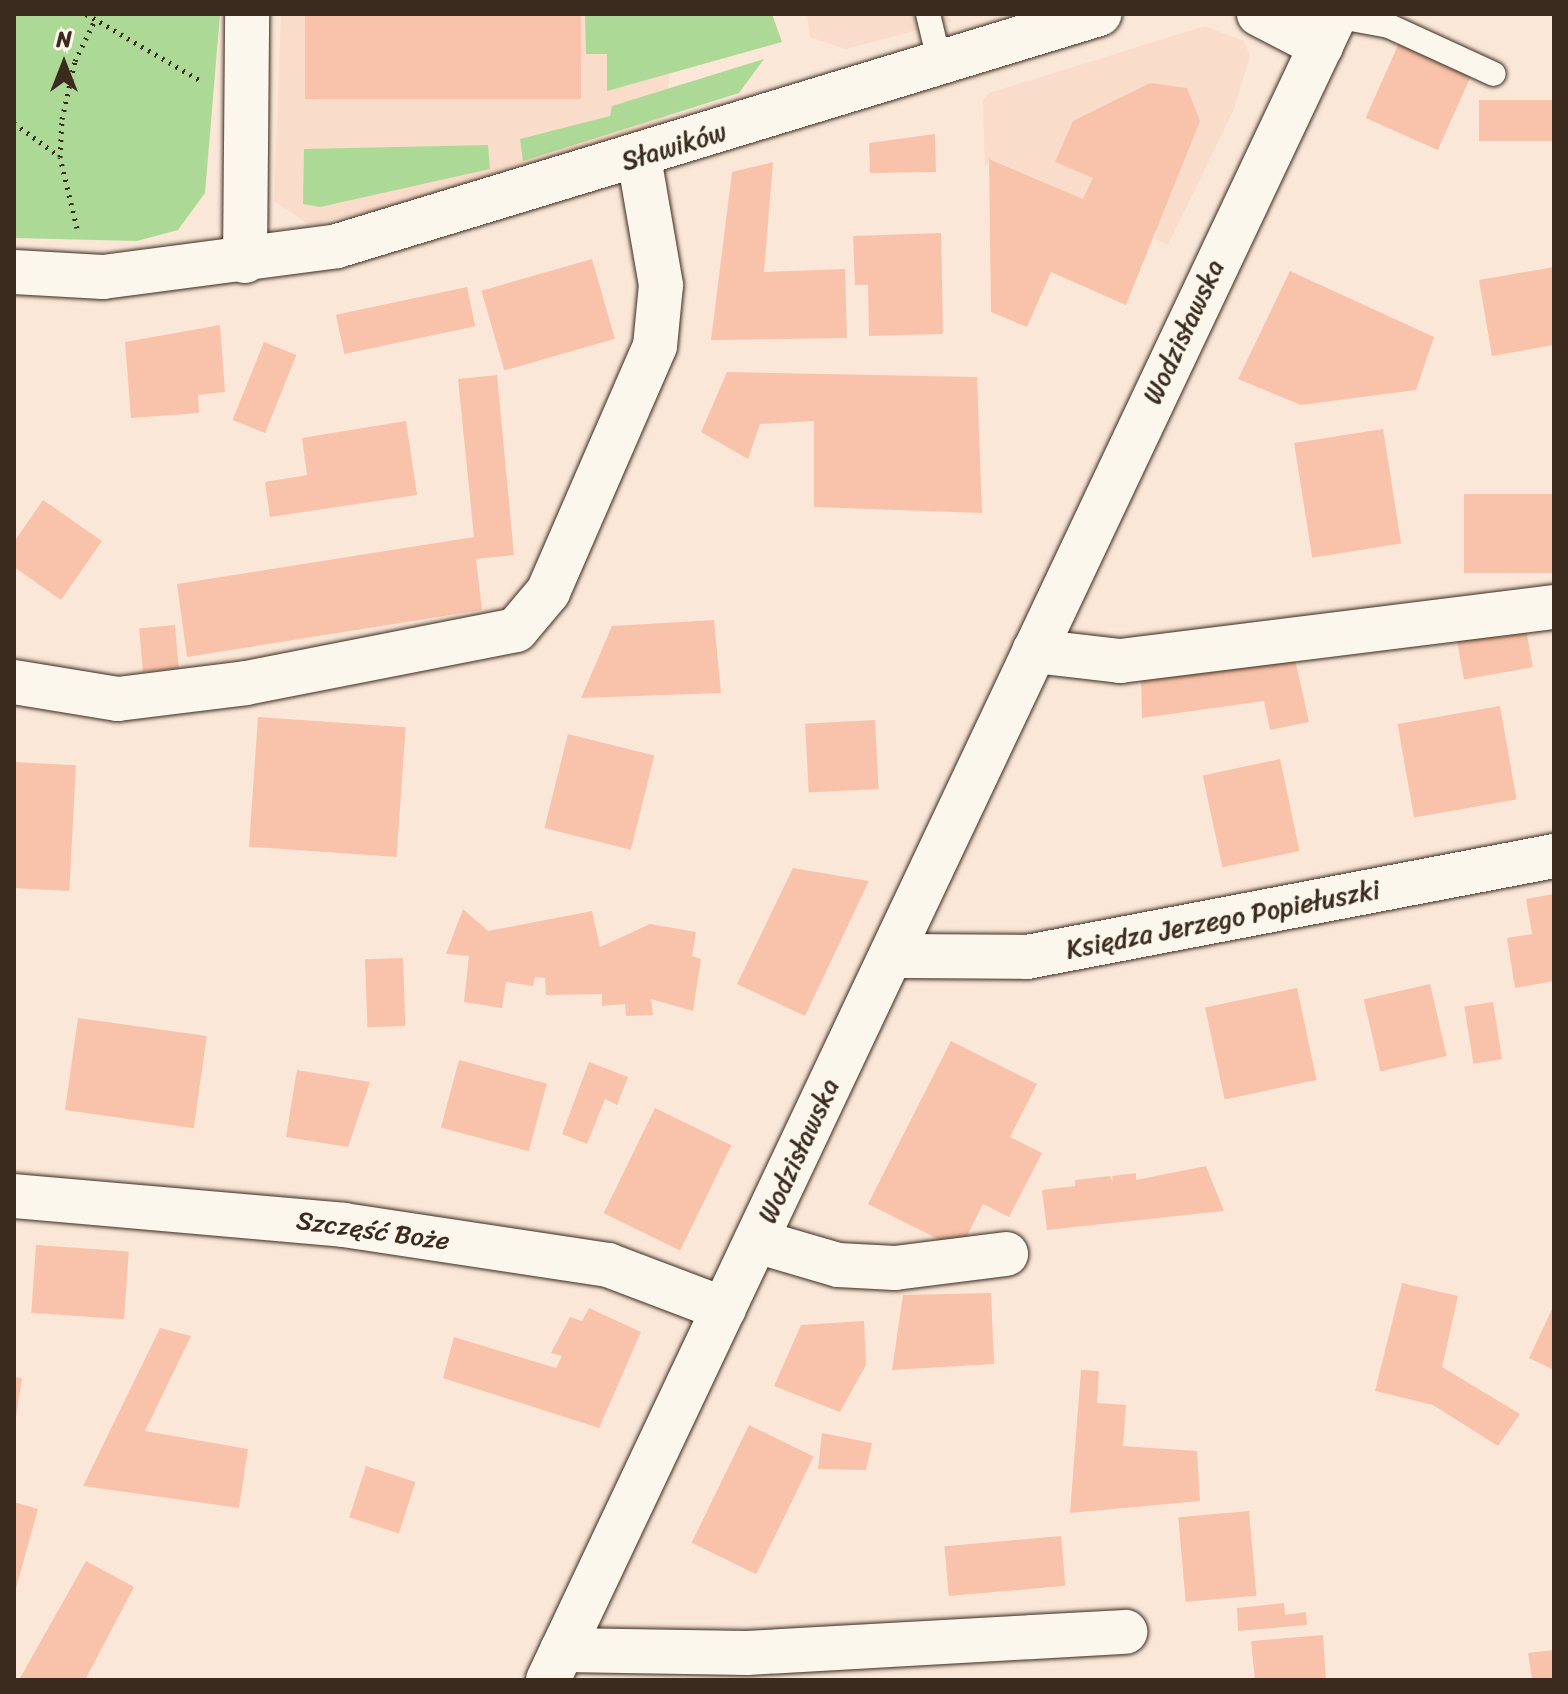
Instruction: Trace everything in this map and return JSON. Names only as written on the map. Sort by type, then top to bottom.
[{"type":"street","points":[[245,261],[243,106],[247,14]]},
{"type":"street","name":"Sławików","points":[[14,272],[103,277],[245,261],[337,246],[639,158],[1099,14]]},
{"type":"street","points":[[1259,14],[1331,25]]},
{"type":"street","name":"Wodzisławska","points":[[1125,1632],[555,1665],[1331,25]]},
{"type":"street","points":[[14,682],[118,699],[246,683],[516,630],[548,592],[655,346],[661,285],[639,158]]},
{"type":"street","points":[[1034,651],[1120,661],[1554,607]]},
{"type":"street","name":"Księdza Jerzego Popiełuszki","points":[[891,956],[1027,957],[1554,856]]},
{"type":"street","name":"Szczęść Boże","points":[[14,1196],[344,1225],[608,1265],[724,1309]]},
{"type":"street","points":[[756,1241],[838,1265],[895,1268],[1006,1254]]},
{"type":"lane","points":[[928,14],[940,64]]},
{"type":"lane","points":[[1331,25],[1389,26],[1494,74]]},
{"type":"path","points":[[86,14],[243,106]]},
{"type":"path","points":[[79,234],[60,157],[67,87],[95,20]]},
{"type":"path","points":[[14,123],[60,157]]},
{"type":"shaded area","points":[[281,14],[674,14],[664,144],[310,225],[274,201]]},
{"type":"shaded area","points":[[807,14],[946,14],[951,21],[846,49],[810,37]]},
{"type":"shaded area","points":[[1205,26],[1244,41],[1250,56],[1234,109],[1168,245],[1155,239],[1158,231],[990,159],[985,168],[983,101],[989,93]]},
{"type":"green space","points":[[14,14],[220,14],[205,193],[178,230],[137,241],[14,238]]},
{"type":"green space","points":[[585,14],[772,14],[782,42],[607,91],[607,54],[586,54]]},
{"type":"green space","points":[[764,59],[739,93],[523,161],[520,139],[610,116],[612,106]]},
{"type":"green space","points":[[488,145],[490,169],[320,207],[303,204],[304,149]]},
{"type":"building","points":[[305,14],[581,14],[581,99],[305,99]]},
{"type":"building","points":[[1399,43],[1471,75],[1438,150],[1366,118]]},
{"type":"building","points":[[1150,83],[1187,88],[1200,121],[1126,305],[1051,272],[1027,327],[991,312],[989,159],[1083,199],[1093,178],[1055,162],[1073,121]]},
{"type":"building","points":[[1479,100],[1554,100],[1554,141],[1479,141]]},
{"type":"building","points":[[935,134],[936,172],[870,173],[869,143]]},
{"type":"building","points":[[773,162],[764,272],[845,269],[847,338],[711,340],[732,172]]},
{"type":"building","points":[[941,233],[943,334],[869,336],[868,285],[855,285],[853,236]]},
{"type":"building","points":[[592,259],[615,339],[504,370],[481,291]]},
{"type":"building","points":[[1554,267],[1554,345],[1492,356],[1479,280]]},
{"type":"building","points":[[1290,271],[1434,337],[1416,390],[1301,405],[1238,379]]},
{"type":"building","points":[[467,287],[475,326],[344,354],[336,315]]},
{"type":"building","points":[[220,325],[225,392],[198,395],[199,413],[131,418],[125,342]]},
{"type":"building","points":[[264,342],[296,355],[265,433],[233,420]]},
{"type":"building","points":[[727,372],[977,377],[982,513],[814,507],[814,421],[760,424],[748,459],[701,432]]},
{"type":"building","points":[[497,375],[514,555],[476,559],[482,610],[187,657],[177,584],[474,537],[458,379]]},
{"type":"building","points":[[406,421],[417,495],[270,517],[265,482],[307,475],[302,438]]},
{"type":"building","points":[[1383,429],[1401,544],[1312,558],[1294,443]]},
{"type":"building","points":[[1464,494],[1554,494],[1554,573],[1464,573]]},
{"type":"building","points":[[43,500],[102,541],[61,600],[14,567],[14,542]]},
{"type":"building","points":[[714,620],[721,693],[581,698],[612,626]]},
{"type":"building","points":[[1525,623],[1533,667],[1464,679],[1456,635]]},
{"type":"building","points":[[175,625],[179,669],[143,672],[139,628]]},
{"type":"building","points":[[1294,655],[1309,722],[1270,730],[1264,701],[1142,718],[1141,676]]},
{"type":"building","points":[[1500,706],[1516,800],[1414,818],[1398,724]]},
{"type":"building","points":[[258,717],[406,727],[397,857],[249,847]]},
{"type":"building","points":[[875,720],[879,789],[809,793],[805,724]]},
{"type":"building","points":[[568,734],[654,756],[631,850],[545,828]]},
{"type":"building","points":[[1280,759],[1300,851],[1222,867],[1203,775]]},
{"type":"building","points":[[14,762],[76,765],[69,891],[14,888]]},
{"type":"building","points":[[793,868],[869,881],[805,1016],[737,984]]},
{"type":"building","points":[[1554,894],[1554,981],[1515,988],[1507,938],[1532,934],[1526,899]]},
{"type":"building","points":[[463,909],[488,931],[592,911],[600,947],[650,924],[696,932],[692,956],[701,959],[693,1011],[651,999],[653,1015],[626,1016],[625,1004],[602,1006],[602,994],[546,995],[545,978],[535,977],[533,986],[506,982],[502,1008],[464,1002],[469,956],[446,954]]},
{"type":"building","points":[[403,958],[405,1026],[367,1027],[365,959]]},
{"type":"building","points":[[1430,984],[1447,1056],[1380,1071],[1364,999]]},
{"type":"building","points":[[1297,988],[1317,1080],[1225,1099],[1205,1008]]},
{"type":"building","points":[[1493,1002],[1502,1059],[1473,1064],[1464,1007]]},
{"type":"building","points":[[78,1018],[207,1036],[194,1128],[65,1110]]},
{"type":"building","points":[[951,1041],[1037,1084],[1010,1137],[1042,1153],[1009,1217],[983,1204],[960,1250],[868,1204]]},
{"type":"building","points":[[459,1060],[547,1084],[529,1151],[441,1128]]},
{"type":"building","points":[[589,1062],[628,1077],[617,1105],[605,1099],[587,1144],[562,1134]]},
{"type":"building","points":[[297,1070],[370,1082],[348,1147],[286,1137]]},
{"type":"building","points":[[655,1108],[731,1145],[680,1250],[604,1213]]},
{"type":"building","points":[[1206,1166],[1224,1211],[1047,1230],[1042,1190],[1075,1186],[1075,1180],[1110,1176],[1113,1182],[1112,1176],[1136,1173],[1136,1180]]},
{"type":"building","points":[[36,1245],[129,1251],[124,1319],[31,1313]]},
{"type":"building","points":[[1402,1283],[1458,1296],[1442,1367],[1520,1414],[1498,1446],[1433,1405],[1375,1391]]},
{"type":"building","points":[[991,1293],[994,1364],[892,1370],[903,1295]]},
{"type":"building","points":[[1554,1305],[1554,1370],[1529,1358]]},
{"type":"building","points":[[589,1308],[641,1332],[599,1428],[443,1378],[454,1337],[556,1368],[562,1356],[551,1353],[570,1317],[582,1321]]},
{"type":"building","points":[[864,1321],[866,1365],[840,1412],[774,1386],[801,1325]]},
{"type":"building","points":[[160,1328],[191,1336],[145,1431],[248,1449],[239,1508],[83,1486]]},
{"type":"building","points":[[1081,1370],[1099,1371],[1097,1403],[1126,1405],[1123,1446],[1197,1451],[1200,1501],[1070,1513]]},
{"type":"building","points":[[14,1377],[22,1378],[16,1417],[14,1417]]},
{"type":"building","points":[[749,1425],[814,1457],[756,1574],[692,1543]]},
{"type":"building","points":[[822,1433],[872,1443],[866,1470],[818,1469]]},
{"type":"building","points":[[366,1466],[415,1482],[399,1533],[349,1517]]},
{"type":"building","points":[[14,1502],[38,1509],[15,1592],[14,1592]]},
{"type":"building","points":[[1249,1511],[1256,1596],[1186,1602],[1178,1517]]},
{"type":"building","points":[[1061,1536],[1065,1586],[949,1596],[944,1546]]},
{"type":"building","points":[[86,1561],[134,1587],[85,1680],[19,1680]]},
{"type":"building","points":[[1284,1603],[1285,1615],[1306,1612],[1307,1625],[1238,1631],[1237,1608]]},
{"type":"building","points":[[1323,1635],[1326,1680],[1255,1680],[1251,1641]]},
{"type":"building","points":[[1554,1650],[1554,1680],[1532,1680],[1528,1653]]}]
